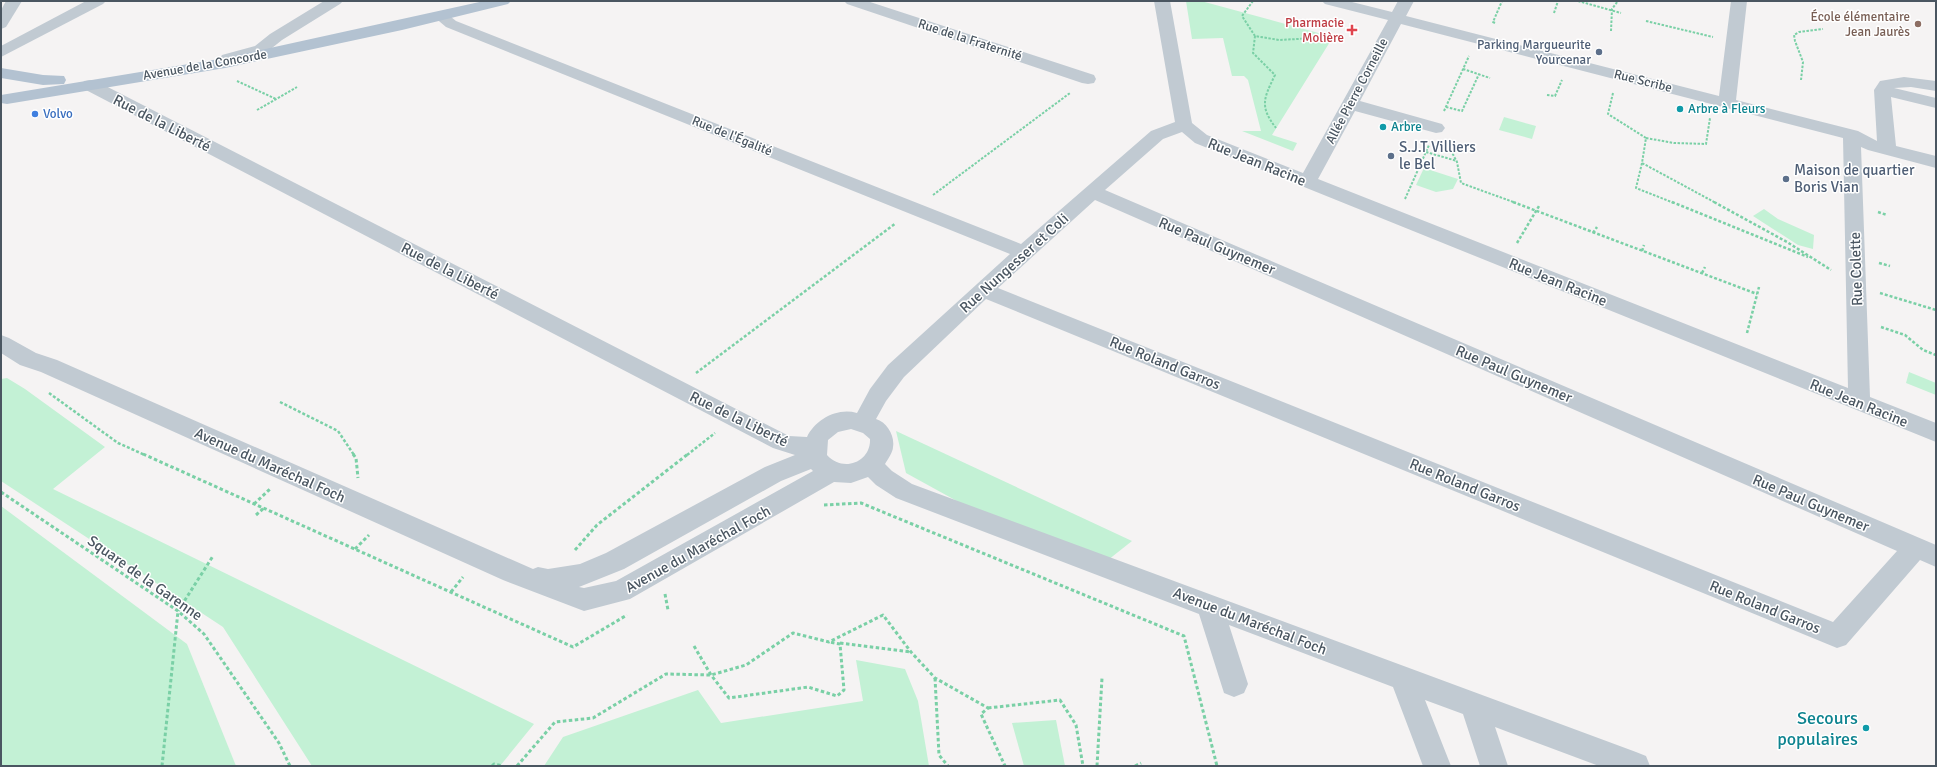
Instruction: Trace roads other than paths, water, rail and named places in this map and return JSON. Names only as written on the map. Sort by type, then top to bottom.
[{"type":"main road","name":"Avenue de la Concorde","points":[[3,101],[211,65],[402,25],[503,1]]},
{"type":"main road","name":"Avenue de la Concorde","points":[[6,73],[38,80],[65,79],[267,45],[402,25]]},
{"type":"main road","points":[[3,101],[22,86],[22,78],[6,73]]},
{"type":"street","points":[[1,24],[14,1]]},
{"type":"street","points":[[1,52],[98,1]]},
{"type":"street","points":[[211,65],[224,59],[254,52],[335,1]]},
{"type":"street","name":"Rue de la Fraternité","points":[[852,1],[1088,79]]},
{"type":"street","points":[[1162,1],[1184,126]]},
{"type":"street","name":"Rue Scribe","points":[[1330,1],[1852,135],[1880,148],[1936,162]]},
{"type":"street","name":"Allée Pierre Corneille","points":[[1308,182],[1406,1]]},
{"type":"street","points":[[1720,101],[1735,41],[1739,1]]},
{"type":"street","name":"Rue de l'Égalité","points":[[441,16],[451,24],[1024,252]]},
{"type":"street","points":[[1880,148],[1882,90],[1886,85],[1894,82],[1906,81],[1936,86]]},
{"type":"street","name":"Rue de la Liberté","points":[[90,85],[781,442],[821,458]]},
{"type":"street","points":[[1882,90],[1936,103]]},
{"type":"street","points":[[1350,104],[1436,128]]},
{"type":"street","name":"Rue Jean Racine","points":[[1184,126],[1201,139],[1936,433]]},
{"type":"street","name":"Rue Nungesser et Coli","points":[[863,422],[878,395],[896,371],[1024,252],[1157,135],[1184,126]]},
{"type":"street","name":"Rue Colette","points":[[1852,135],[1859,402]]},
{"type":"street","name":"Rue Paul Guynemer","points":[[1092,192],[1926,552]]},
{"type":"street","name":"Rue Roland Garros","points":[[983,290],[1837,636],[1926,552]]},
{"type":"street","name":"Avenue du Maréchal Foch","points":[[1,343],[28,359],[49,366],[512,572],[584,600],[621,591],[821,458]]},
{"type":"street","name":"Avenue du Maréchal Foch","points":[[1,358],[28,359]]},
{"type":"street","points":[[850,420],[863,422],[874,427],[880,436],[882,446],[879,457],[871,466],[860,472],[846,474],[821,458],[818,436],[826,427],[837,422],[850,420]]},
{"type":"street","name":"Avenue du Maréchal Foch","points":[[512,572],[548,580],[582,575],[615,561],[773,474],[821,458]]},
{"type":"street","name":"Avenue du Maréchal Foch","points":[[871,466],[884,478],[904,491],[1636,766]]},
{"type":"street","points":[[1210,606],[1234,684]]},
{"type":"street","points":[[1403,679],[1437,766]]},
{"type":"street","points":[[1474,705],[1494,766]]},
{"type":"place","name":"École élémentaire Jean Jaurès","points":[[1918,24]]},
{"type":"place","name":"Pharmacie Molière","points":[[1352,30]]},
{"type":"place","name":"Parking Margueurite Yourcenar","points":[[1599,52]]},
{"type":"place","name":"Arbre à Fleurs","points":[[1680,109]]},
{"type":"place","name":"Volvo","points":[[35,114]]},
{"type":"place","name":"Arbre","points":[[1383,127]]},
{"type":"place","name":"S.J.T Villiers le Bel","points":[[1391,156]]},
{"type":"place","name":"Maison de quartier Boris Vian","points":[[1786,179]]},
{"type":"place","name":"Secours populaires","points":[[1866,728]]}]
